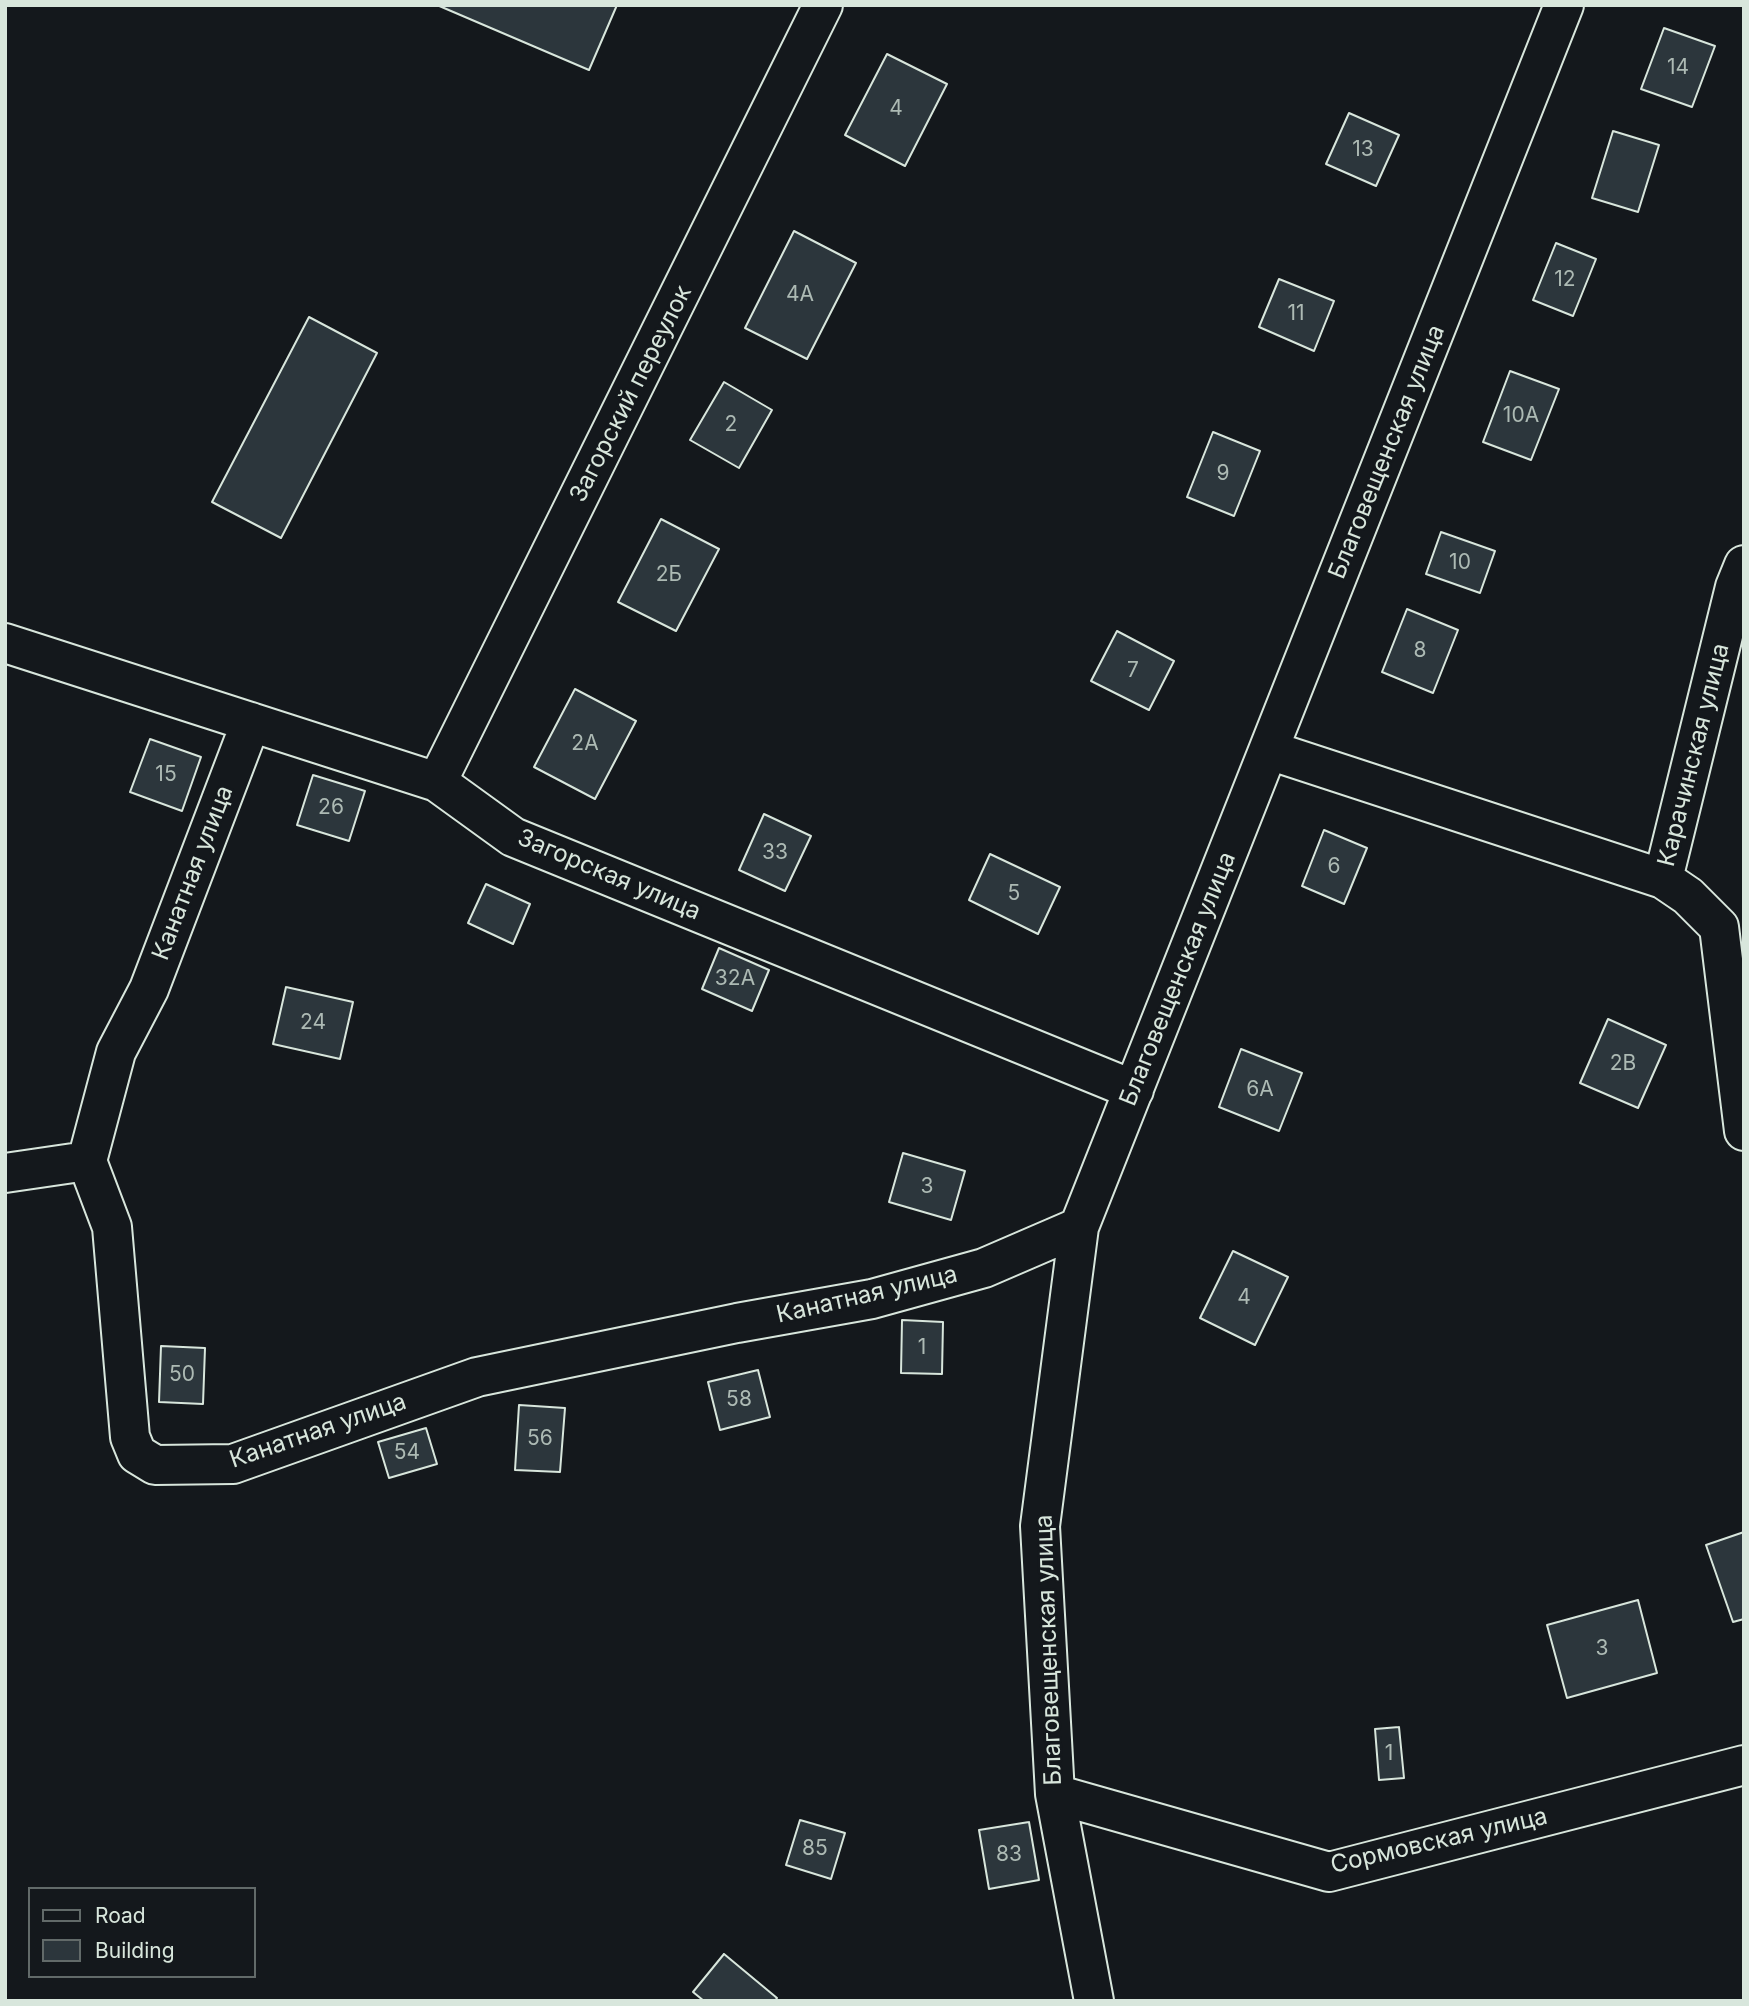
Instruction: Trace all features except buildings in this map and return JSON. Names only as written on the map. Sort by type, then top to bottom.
[{"type":"street","name":"Загорский переулок","points":[[437,782],[823,5]]},
{"type":"street","name":"Благовещенская улица","points":[[1094,2001],[1055,1794],[1040,1526],[1079,1227],[1564,5]]},
{"type":"street","name":"Карачинская улица","points":[[1744,565],[1735,586],[1663,878],[1688,896],[1719,927],[1744,1131]]},
{"type":"street","name":"Загорская улица","points":[[5,643],[437,782],[513,837],[1134,1090]]},
{"type":"street","name":"Канатная улица","points":[[251,722],[149,989],[116,1052],[87,1161],[112,1227],[130,1437],[136,1454],[155,1465],[233,1464],[477,1377],[737,1323],[872,1299],[984,1268],[1079,1227]]},
{"type":"street","points":[[1269,750],[1663,878]]},
{"type":"street","points":[[5,1173],[87,1161]]},
{"type":"street","name":"Сормовская улица","points":[[1055,1794],[1329,1872],[1744,1765]]}]
